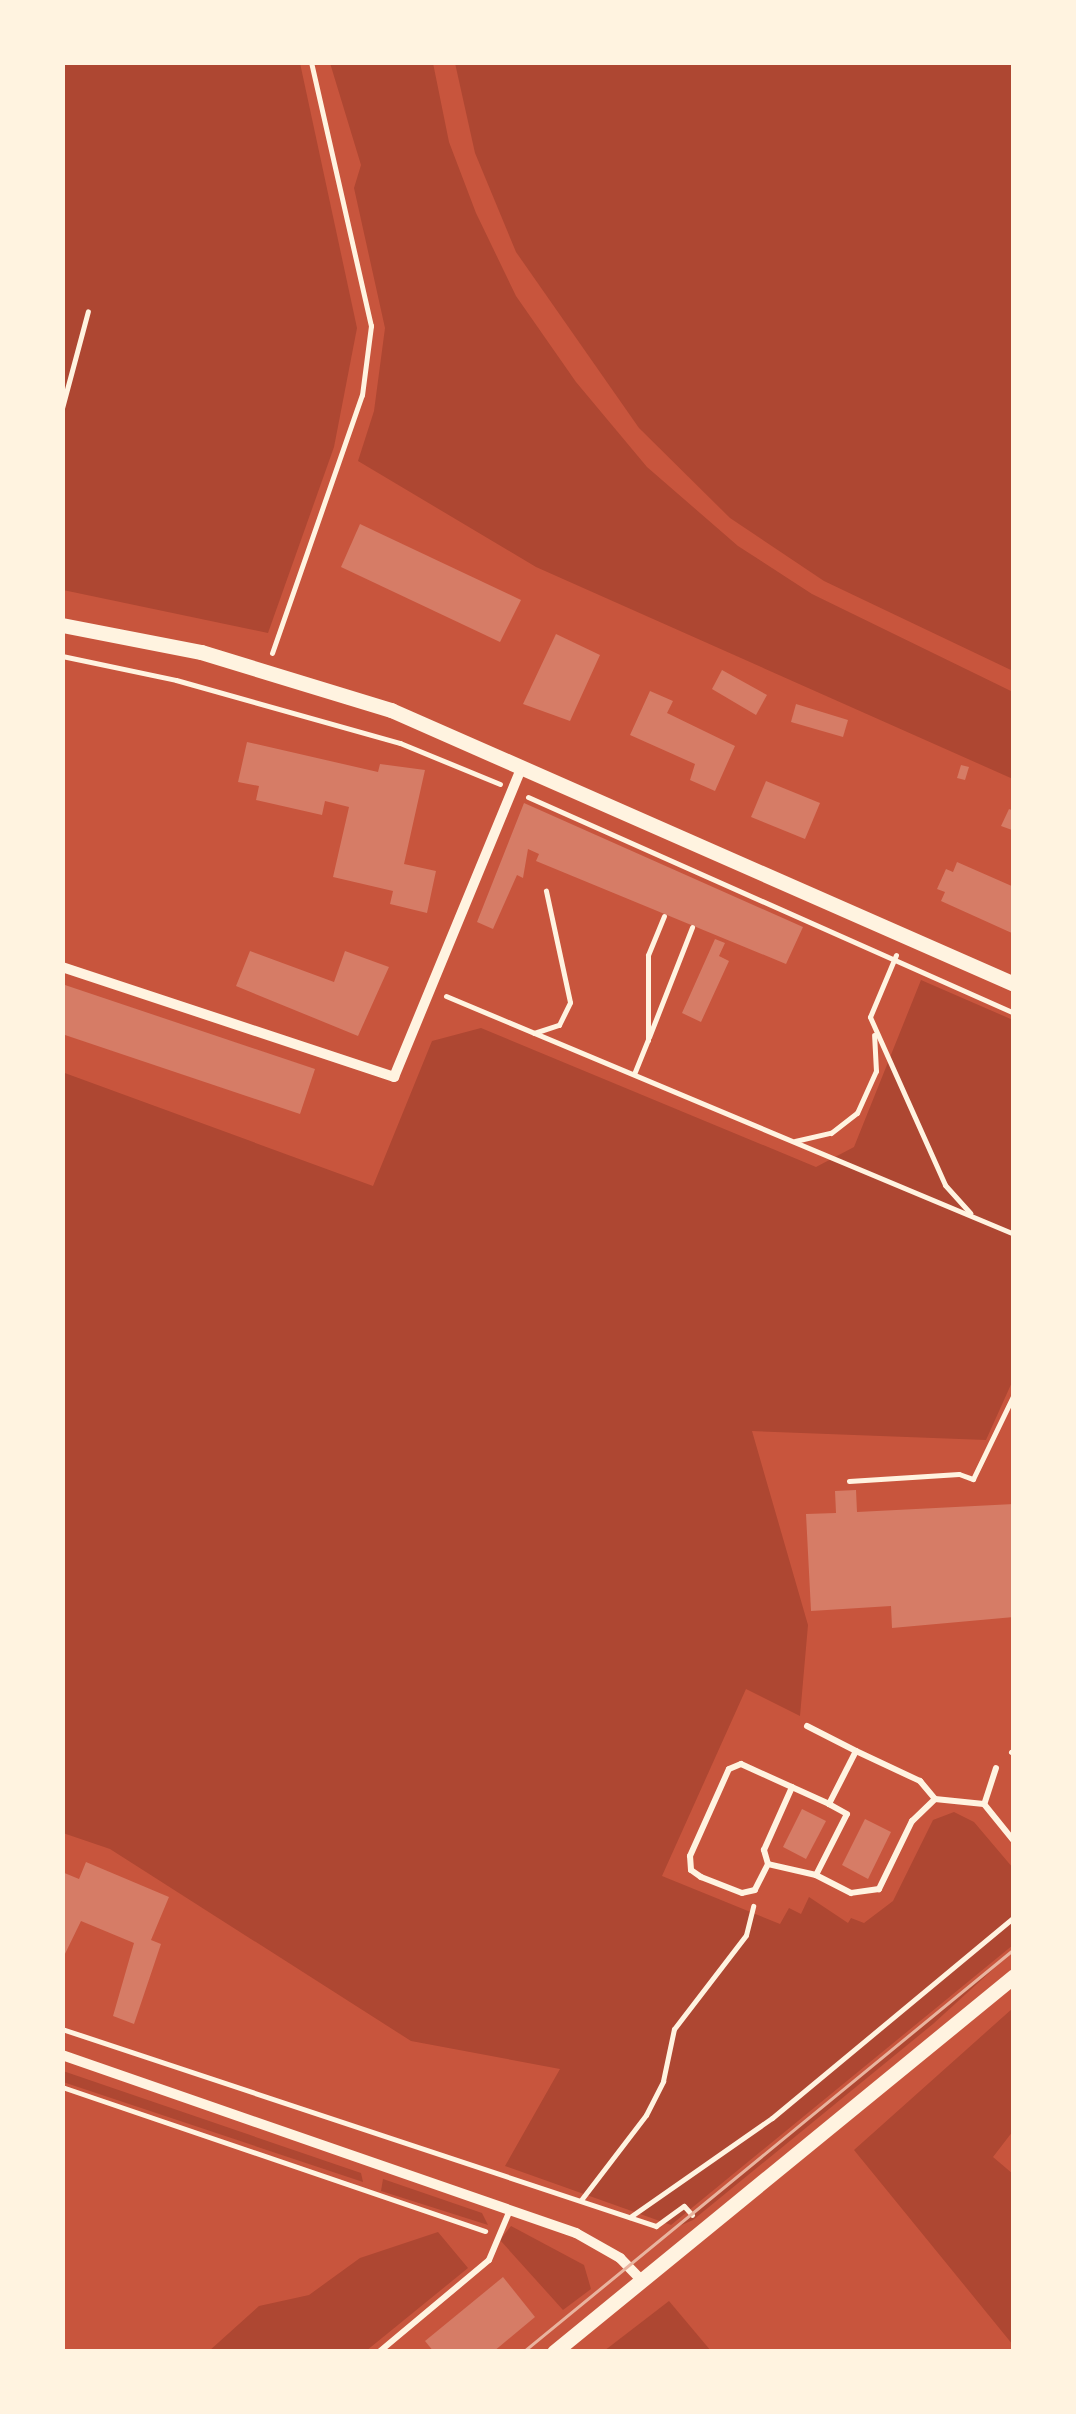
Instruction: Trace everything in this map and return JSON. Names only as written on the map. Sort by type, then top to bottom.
[{"type":"street","points":[[62,625],[267,670],[391,710],[1014,984]]},
{"type":"street","points":[[62,967],[394,1077],[522,766]]},
{"type":"street","points":[[554,2352],[1014,1976]]},
{"type":"street","points":[[62,2055],[510,2208],[603,2247],[640,2280]]},
{"type":"lane","points":[[806,1726],[920,1781],[935,1799],[984,1804],[1014,1841]]},
{"type":"lane","points":[[828,1804],[856,1750]]},
{"type":"lane","points":[[792,1787],[764,1850],[768,1864],[756,1890],[742,1893],[691,1870],[690,1856],[730,1769],[742,1764],[792,1787],[828,1804],[847,1814],[816,1875]]},
{"type":"lane","points":[[984,1804],[996,1768]]},
{"type":"lane","points":[[768,1864],[816,1875],[851,1893],[879,1889],[912,1821],[935,1799]]},
{"type":"lane","points":[[379,2352],[489,2260],[510,2208]]},
{"type":"path","points":[[267,670],[362,395],[371,326],[311,62]]},
{"type":"path","points":[[62,408],[88,311]]},
{"type":"path","points":[[62,656],[144,672],[400,743],[1014,1013]]},
{"type":"path","points":[[532,1033],[559,1026],[570,1002],[546,891]]},
{"type":"path","points":[[648,1040],[645,973],[664,916]]},
{"type":"path","points":[[634,1074],[692,927]]},
{"type":"path","points":[[788,1141],[831,1134],[857,1113],[876,1070],[870,1017],[903,936]]},
{"type":"path","points":[[430,989],[1014,1234]]},
{"type":"path","points":[[870,1017],[945,1184],[976,1218]]},
{"type":"path","points":[[848,1481],[958,1474],[973,1479],[1014,1394]]},
{"type":"path","points":[[581,2200],[646,2115],[663,2081],[674,2029],[746,1935],[756,1890]]},
{"type":"path","points":[[630,2216],[772,2118],[1014,1917]]},
{"type":"path","points":[[62,2028],[656,2226],[684,2206],[702,2229]]},
{"type":"path","points":[[62,2087],[496,2235]]},
{"type":"shaded area","points":[[63,63],[300,63],[357,328],[334,447],[268,633],[63,590]]},
{"type":"shaded area","points":[[330,63],[433,63],[449,142],[476,213],[516,296],[576,382],[647,467],[738,546],[812,594],[1013,692],[1013,779],[536,567],[358,461],[374,411],[385,328],[354,188],[361,165]]},
{"type":"shaded area","points":[[455,63],[1013,63],[1013,671],[824,581],[730,518],[639,428],[516,252],[475,153]]},
{"type":"shaded area","points":[[921,980],[1013,1020],[1013,1380],[986,1440],[752,1431],[808,1625],[800,1716],[746,1689],[662,1876],[780,1924],[789,1908],[801,1914],[809,1897],[848,1923],[851,1918],[864,1923],[893,1901],[933,1820],[954,1812],[974,1822],[1013,1868],[1013,1945],[671,2225],[505,2166],[560,2069],[411,2041],[110,1849],[63,1833],[62,1072],[373,1186],[432,1041],[481,1028],[816,1167],[854,1147]]},
{"type":"shaded area","points":[[1013,1951],[933,2024],[693,2220],[677,2227]]},
{"type":"shaded area","points":[[1013,2008],[1013,2131],[993,2157],[1013,2174],[1013,2345],[854,2150]]},
{"type":"shaded area","points":[[63,2071],[361,2173],[363,2182],[63,2082]]},
{"type":"shaded area","points":[[383,2179],[482,2213],[488,2225],[381,2191]]},
{"type":"shaded area","points":[[511,2226],[584,2265],[591,2289],[563,2310],[500,2240]]},
{"type":"shaded area","points":[[438,2232],[468,2268],[366,2351],[209,2351],[259,2306],[309,2295],[360,2258]]},
{"type":"shaded area","points":[[669,2301],[711,2351],[604,2351]]},
{"type":"building","points":[[360,524],[521,600],[500,642],[341,567]]},
{"type":"building","points":[[556,634],[600,655],[570,721],[523,704]]},
{"type":"building","points":[[722,670],[767,695],[756,715],[712,689]]},
{"type":"building","points":[[650,691],[673,701],[667,713],[735,746],[715,791],[690,780],[695,764],[630,735]]},
{"type":"building","points":[[796,704],[848,720],[843,737],[791,722]]},
{"type":"building","points":[[247,742],[378,772],[380,764],[425,770],[404,864],[436,871],[427,913],[390,904],[393,891],[333,877],[349,807],[325,801],[322,815],[256,800],[259,786],[238,782]]},
{"type":"building","points":[[961,765],[969,767],[965,780],[957,778]]},
{"type":"building","points":[[766,781],[820,803],[805,839],[751,817]]},
{"type":"building","points":[[524,803],[803,927],[786,964],[536,861],[539,854],[528,849],[523,878],[517,875],[493,929],[477,922]]},
{"type":"building","points":[[1009,809],[1014,811],[1012,830],[1001,826]]},
{"type":"building","points":[[957,862],[1014,887],[1014,934],[941,901],[945,892],[937,889],[946,869],[953,872]]},
{"type":"building","points":[[715,939],[725,943],[719,956],[729,961],[701,1022],[682,1013]]},
{"type":"building","points":[[250,951],[334,982],[345,951],[389,967],[358,1036],[236,986]]},
{"type":"building","points":[[62,984],[315,1069],[300,1114],[62,1034]]},
{"type":"building","points":[[856,1490],[857,1512],[1014,1504],[1014,1617],[892,1628],[891,1606],[811,1611],[806,1514],[836,1513],[835,1491]]},
{"type":"building","points":[[802,1809],[826,1821],[806,1859],[783,1847]]},
{"type":"building","points":[[865,1819],[891,1832],[868,1879],[842,1865]]},
{"type":"building","points":[[86,1862],[169,1897],[151,1940],[161,1944],[134,2024],[113,2016],[134,1943],[81,1921],[62,1960],[62,1872],[79,1879]]},
{"type":"building","points":[[503,2277],[535,2317],[493,2352],[434,2352],[425,2341]]},
{"type":"tram line","points":[[523,2352],[1014,1949]]}]
